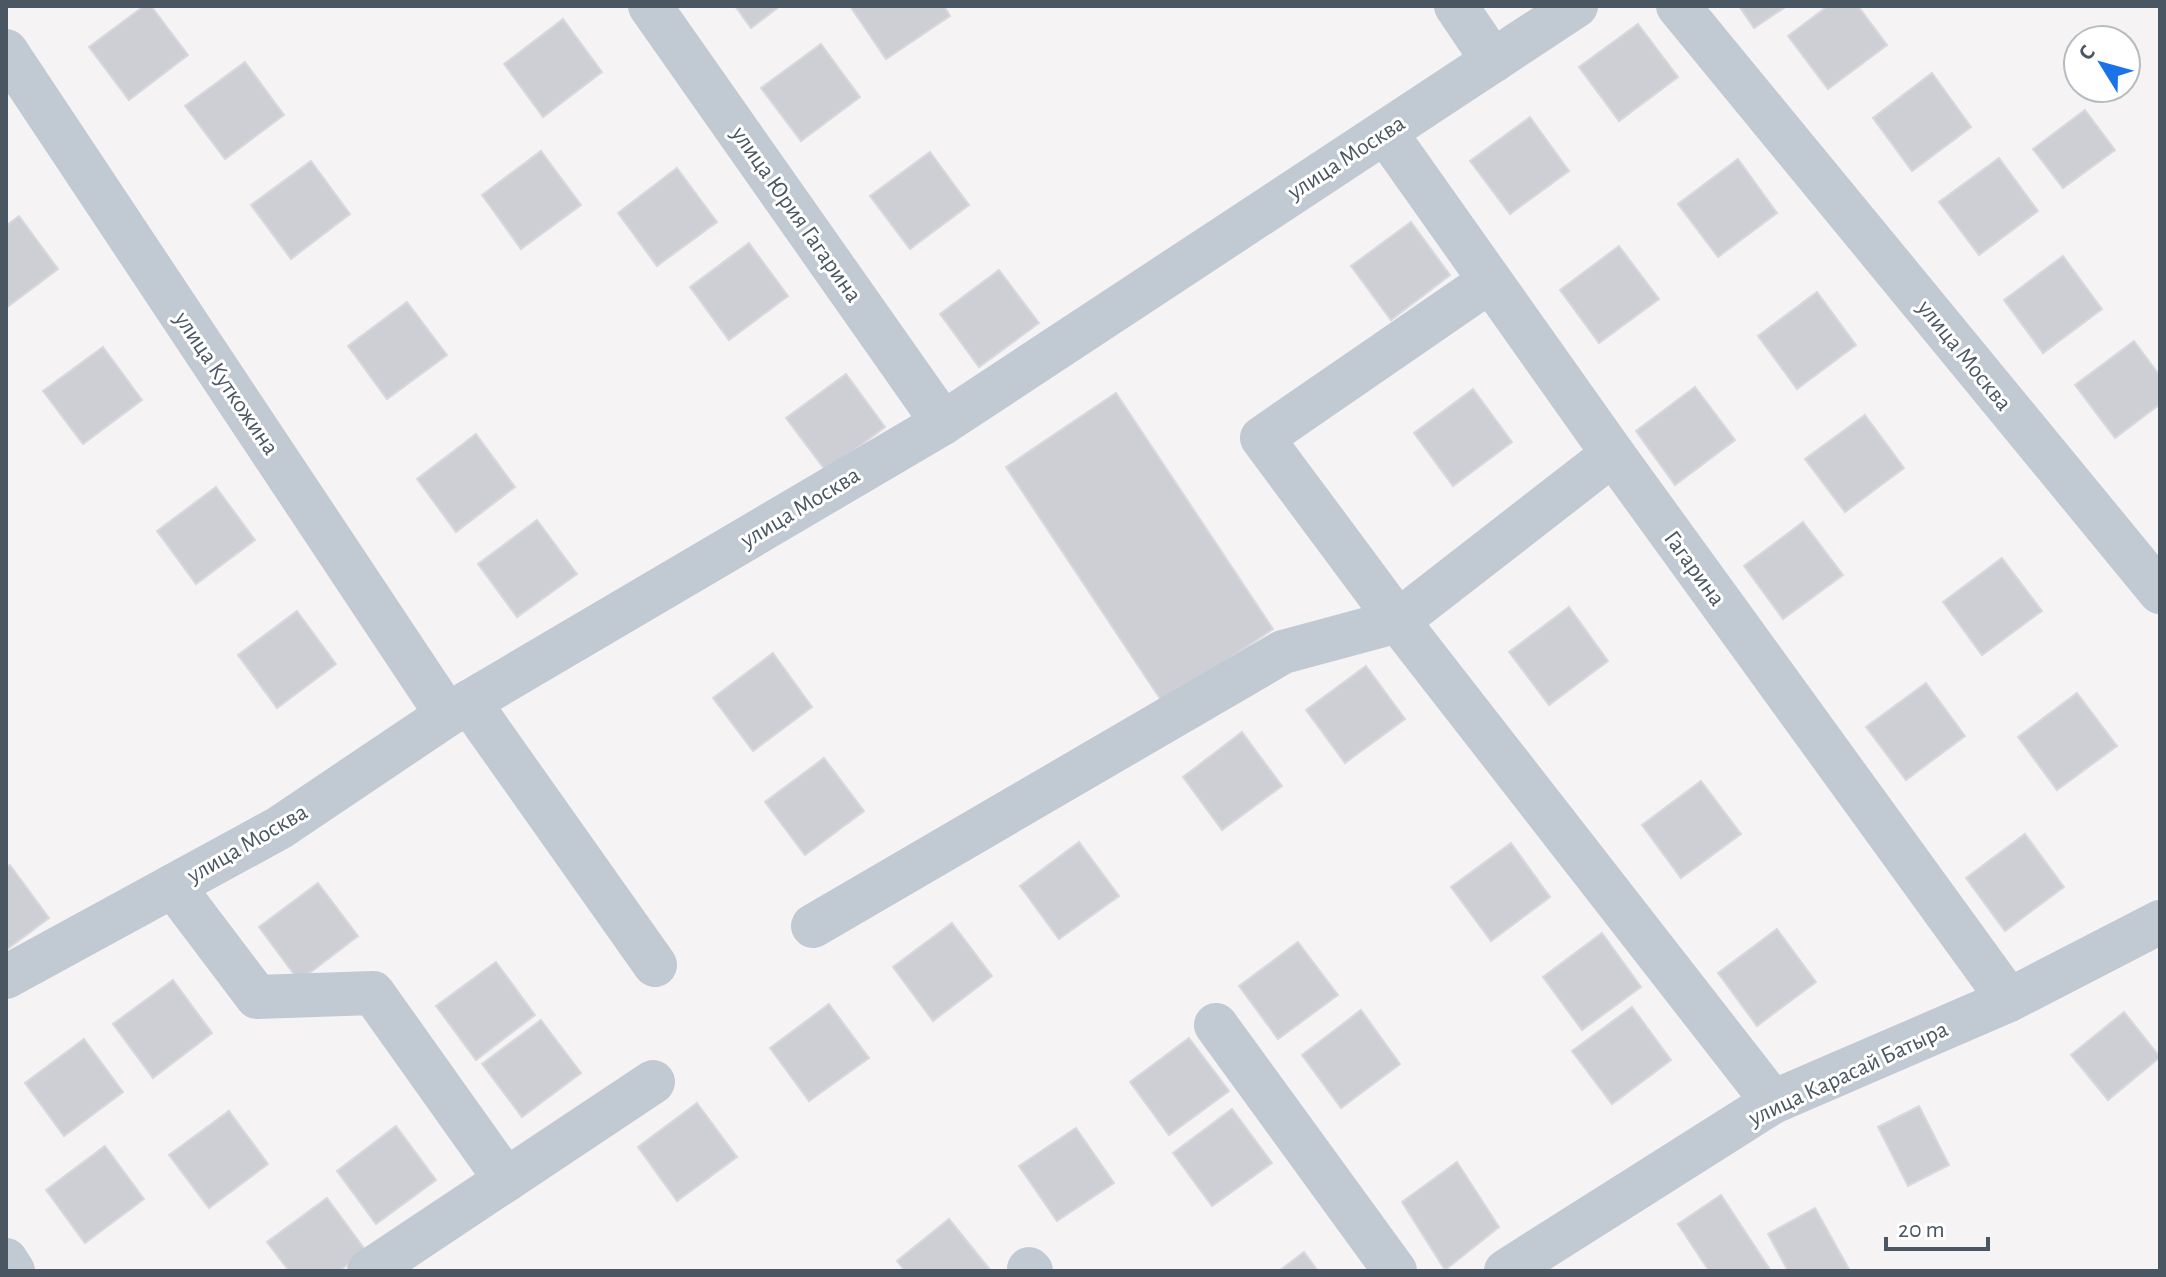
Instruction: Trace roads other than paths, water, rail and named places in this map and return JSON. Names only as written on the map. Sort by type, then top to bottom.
[{"type":"street","name":"улица Юрия Гагарина","points":[[650,6],[943,423]]},
{"type":"street","points":[[1456,6],[1493,61]]},
{"type":"street","name":"улица Москва","points":[[6,977],[279,828],[458,709],[943,423],[1576,6]]},
{"type":"street","name":"улица Москва","points":[[1678,6],[2160,592]]},
{"type":"street","name":"улица Куткожина","points":[[6,51],[458,709],[655,965]]},
{"type":"street","name":"Гагарина","points":[[1385,132],[1613,454],[2009,1000]]},
{"type":"street","points":[[1490,281],[1262,438],[1398,621],[1773,1102]]},
{"type":"street","points":[[813,926],[1283,652],[1398,621],[1613,454]]},
{"type":"street","points":[[173,886],[257,997],[373,993],[506,1180]]},
{"type":"street","name":"улица Карасай Батыра","points":[[1506,1271],[1773,1102],[2009,1000],[2160,922]]},
{"type":"street","points":[[1216,1025],[1395,1271]]},
{"type":"street","points":[[369,1271],[653,1082]]},
{"type":"street","points":[[6,1260],[13,1271]]}]
